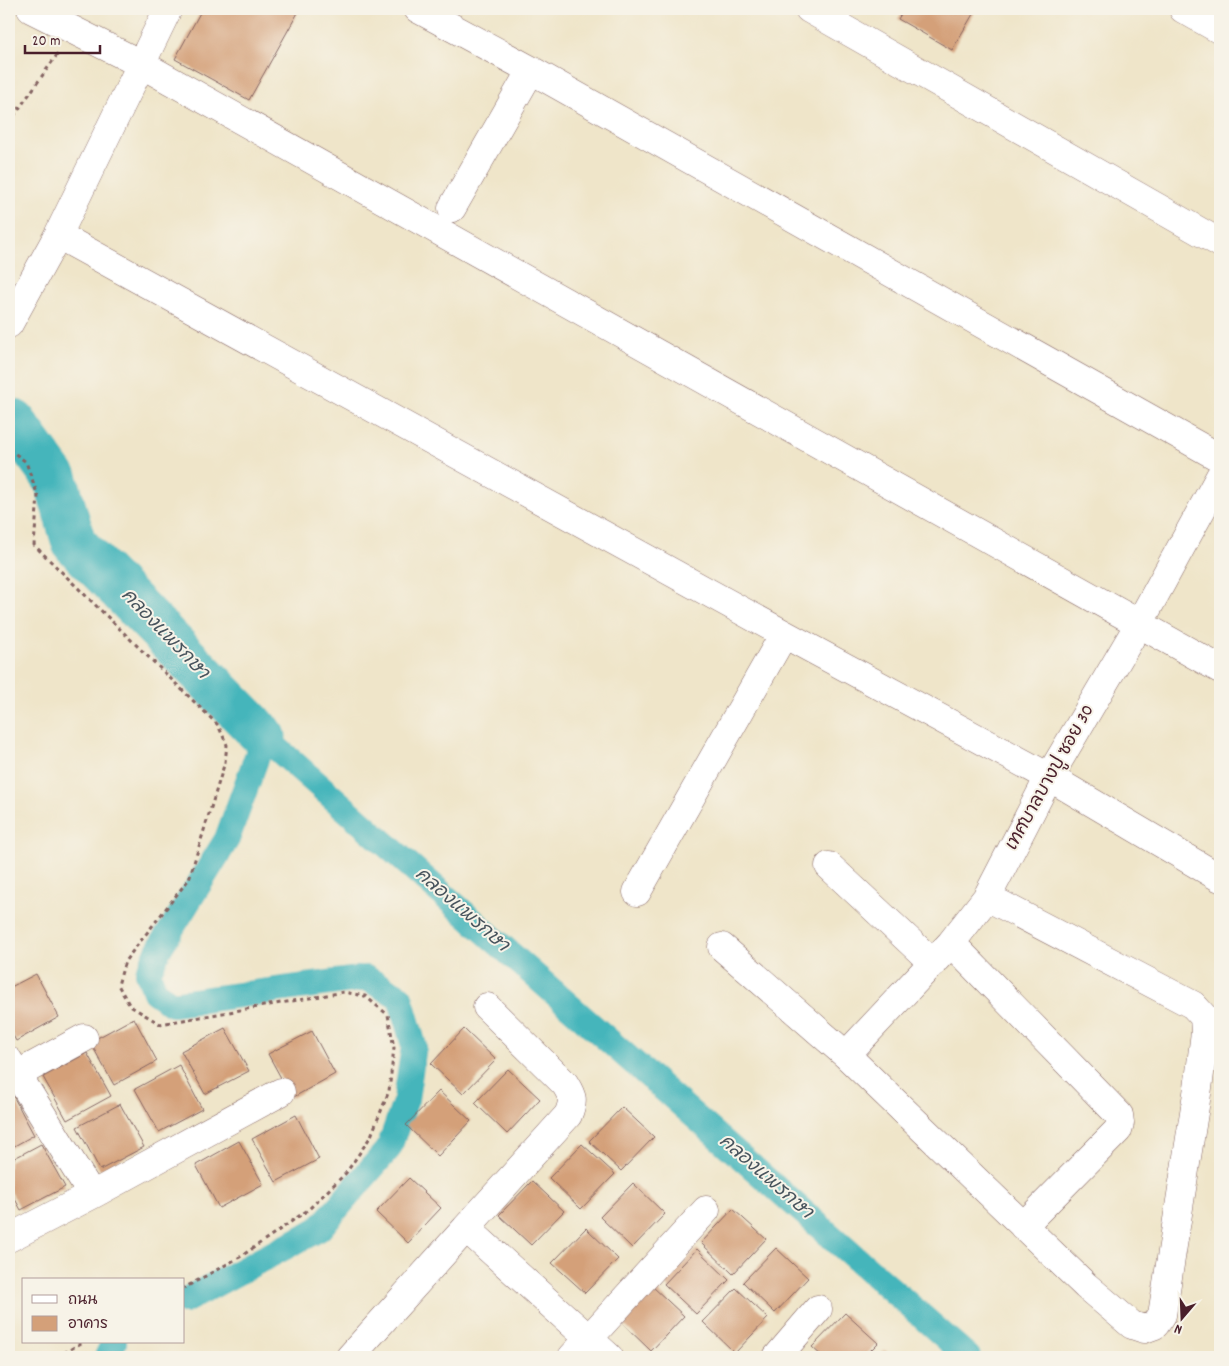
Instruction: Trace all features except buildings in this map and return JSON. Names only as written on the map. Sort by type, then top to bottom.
[{"type":"street","points":[[31,9],[141,64],[1220,669]]},
{"type":"street","points":[[9,324],[58,235],[168,9]]},
{"type":"street","points":[[418,9],[531,70],[1220,458]]},
{"type":"street","points":[[809,9],[1220,243]]},
{"type":"street","points":[[1183,9],[1220,30]]},
{"type":"street","points":[[452,208],[531,70]]},
{"type":"street","points":[[58,235],[1048,777],[1220,878]]},
{"type":"street","name":"เทศบาลบางปู ซอย 30","points":[[846,1055],[951,943],[987,897],[1048,777],[1139,624],[1220,476]]},
{"type":"street","points":[[637,892],[784,634]]},
{"type":"street","points":[[829,866],[933,963]]},
{"type":"street","points":[[722,947],[846,1055],[1086,1286],[1132,1325],[1144,1329],[1155,1325],[1162,1315],[1199,1081],[1205,1032],[1204,1017],[1193,1005],[987,897]]},
{"type":"street","points":[[951,943],[1119,1116],[1118,1130],[1022,1226]]},
{"type":"street","points":[[350,1357],[568,1115],[572,1105],[572,1096],[565,1084],[487,1007]]},
{"type":"street","points":[[84,1038],[12,1072],[92,1195]]},
{"type":"street","points":[[9,1238],[281,1092]]},
{"type":"street","points":[[580,1348],[706,1210]]},
{"type":"street","points":[[466,1228],[580,1348],[609,1357]]},
{"type":"street","points":[[777,1357],[818,1309]]},
{"type":"path","points":[[9,123],[74,30]]},
{"type":"path","points":[[9,449],[26,462],[38,496],[34,546],[218,725],[227,745],[225,762],[189,879],[125,962],[118,985],[130,1006],[160,1024],[344,992],[365,996],[388,1015],[394,1048],[389,1091],[371,1136],[346,1174],[308,1210],[240,1257],[185,1287]]},
{"type":"path","points":[[57,1357],[80,1344]]},
{"type":"waterway","name":"คลองแพรกษา","points":[[9,420],[14,422],[56,480],[74,543],[264,737]]},
{"type":"waterway","points":[[185,1300],[319,1229],[389,1148],[406,1099],[414,1046],[400,997],[366,978],[172,1004],[155,992],[148,973],[159,949],[227,839],[264,737],[968,1357]]},
{"type":"waterway","points":[[107,1357],[113,1344]]}]
